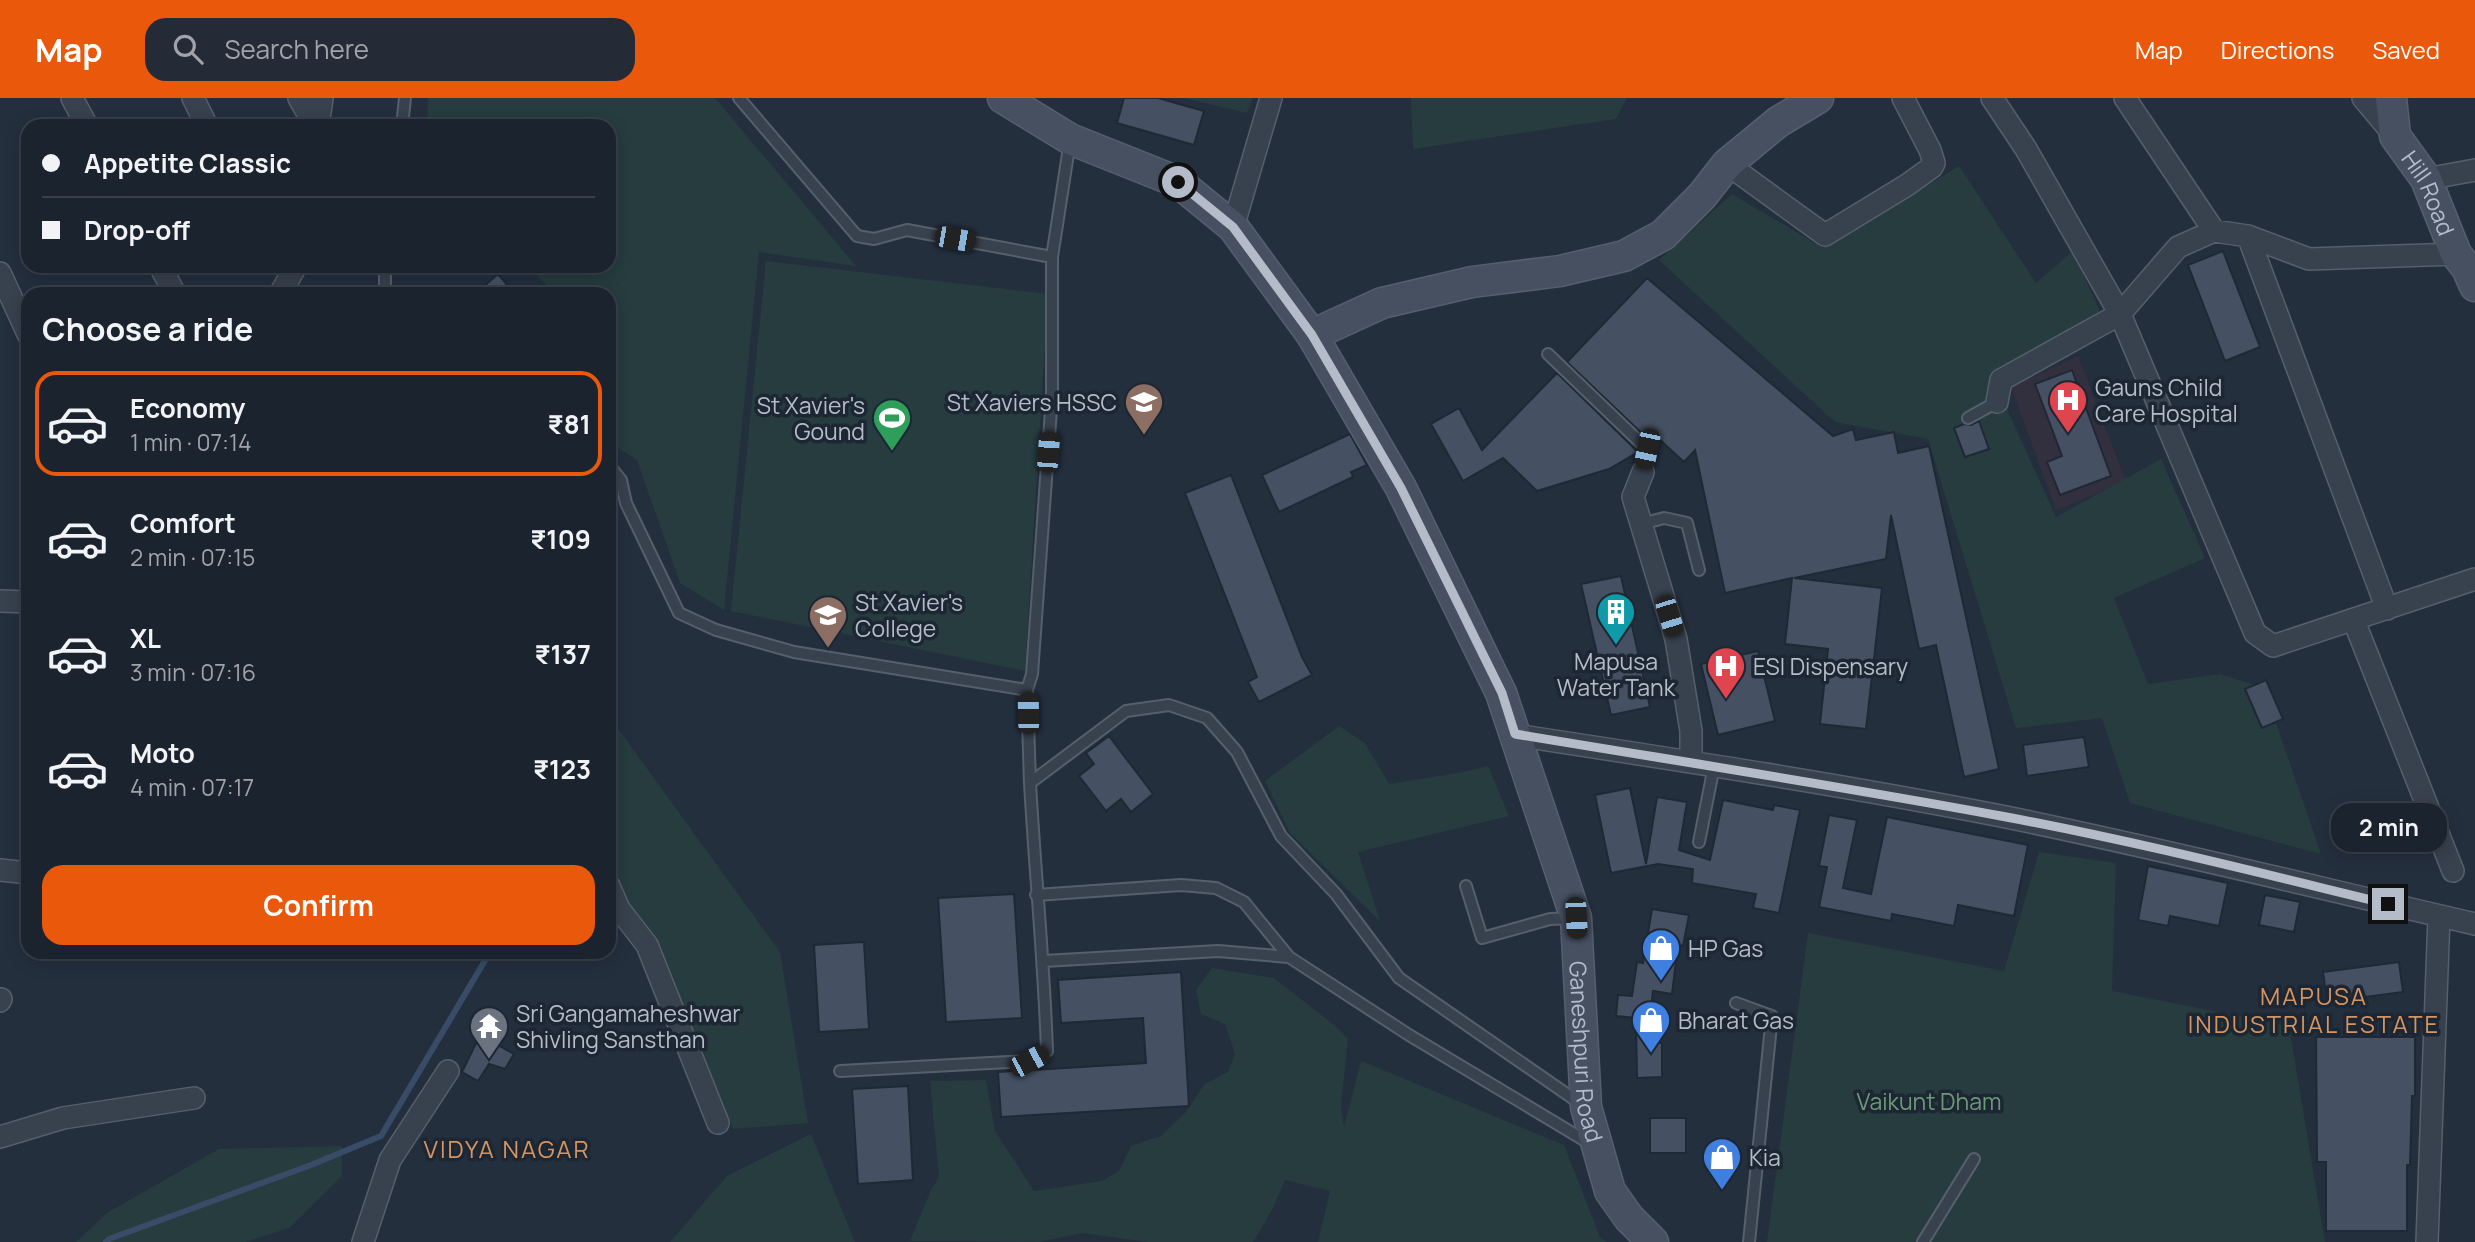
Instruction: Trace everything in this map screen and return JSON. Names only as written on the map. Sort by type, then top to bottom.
[{"type":"street","points":[[72,98],[83,119]]},
{"type":"street","points":[[192,98],[203,119]]},
{"type":"street","points":[[299,98],[312,119]]},
{"type":"street","points":[[318,119],[322,98]]},
{"type":"street","name":"Ganeshpuri Road","points":[[1003,98],[1070,139],[1178,182],[1233,227],[1312,335],[1401,488],[1502,693],[1576,918],[1586,1107],[1597,1147],[1610,1191],[1629,1218],[1653,1242]]},
{"type":"street","points":[[1233,227],[1270,98]]},
{"type":"street","points":[[1312,335],[1382,303],[1472,282],[1560,271],[1625,256],[1663,235],[1702,196],[1727,164],[1778,122],[1818,98]]},
{"type":"street","points":[[1727,164],[1825,234],[1932,167],[1934,163],[1930,150],[1903,98]]},
{"type":"street","points":[[1992,98],[2026,149],[2120,314],[2255,633],[2273,646],[2387,609],[2473,586]]},
{"type":"street","points":[[2124,98],[2214,231]]},
{"type":"street","points":[[2363,98],[2395,136]]},
{"type":"street","name":"Hill Road","points":[[2391,98],[2395,136],[2427,179],[2468,269]]},
{"type":"street","points":[[2427,179],[2475,170]]},
{"type":"street","points":[[1997,402],[2001,380],[2120,314],[2178,247],[2214,231],[2248,236],[2309,259],[2468,269]]},
{"type":"street","points":[[2248,236],[2387,609]]},
{"type":"street","points":[[0,273],[21,319]]},
{"type":"street","points":[[1643,472],[1633,497],[1676,639],[1691,731],[1691,762]]},
{"type":"street","points":[[0,601],[21,602]]},
{"type":"street","points":[[2354,621],[2453,871]]},
{"type":"street","points":[[1515,734],[2042,824],[2185,854],[2475,924]]},
{"type":"street","points":[[0,870],[21,872]]},
{"type":"street","points":[[616,902],[647,945],[718,1123]]},
{"type":"street","points":[[2427,1242],[2440,916]]},
{"type":"street","points":[[363,1242],[390,1160],[448,1071]]},
{"type":"street","points":[[0,1137],[63,1118],[194,1098]]},
{"type":"lane","points":[[403,119],[405,98]]},
{"type":"lane","points":[[739,98],[857,236],[874,239],[907,230],[1052,257]]},
{"type":"lane","points":[[840,1071],[1029,1061],[1047,1051],[1044,961],[1036,895],[1027,690],[1032,674],[1052,396],[1052,257],[1070,139]]},
{"type":"lane","points":[[1548,354],[1647,449],[1643,472]]},
{"type":"lane","points":[[1968,418],[1997,402]]},
{"type":"lane","points":[[616,474],[621,480],[626,503],[679,613],[716,630],[794,652],[1027,690]]},
{"type":"lane","points":[[1641,524],[1664,518],[1687,523],[1699,570]]},
{"type":"lane","points":[[1030,783],[1126,711],[1169,705],[1207,718],[1237,752],[1282,836],[1336,894],[1399,978],[1586,1107]]},
{"type":"lane","points":[[1699,842],[1714,766]]},
{"type":"lane","points":[[1036,895],[1181,885],[1216,888],[1244,902],[1289,957],[1409,1035],[1597,1147]]},
{"type":"lane","points":[[1466,886],[1482,938],[1550,919],[1576,918]]},
{"type":"lane","points":[[1044,961],[1218,951],[1289,957]]},
{"type":"lane","points":[[1736,1003],[1772,1016],[1749,1242]]},
{"type":"lane","points":[[1923,1242],[1974,1159]]},
{"type":"shaded area","name":"Gauns Child Care Hospital","points":[[2078,356],[2126,482],[2056,510],[2011,387]]},
{"type":"green space","points":[[428,98],[715,98],[856,266],[759,252],[724,610],[680,583],[637,460],[616,446],[616,287],[548,287],[535,273],[616,273],[616,119],[427,119]]},
{"type":"green space","points":[[1184,98],[1253,98],[1247,113]]},
{"type":"green space","points":[[1411,98],[1627,98],[1616,119],[1413,149]]},
{"type":"green space","points":[[1959,166],[2036,283],[2073,251],[2102,316],[1991,374],[2056,517],[2161,459],[2205,558],[2114,598],[2148,684],[2220,674],[2264,688],[2321,854],[2130,803],[2102,718],[2016,728],[1928,439],[1835,422],[1659,260],[1732,194],[1823,248]]},
{"type":"green space","name":"St Xavier's Gound","points":[[766,261],[1048,294],[1025,671],[731,611]]},
{"type":"green space","points":[[616,726],[780,952],[808,1123],[733,1129],[661,948],[630,915],[616,884]]},
{"type":"green space","points":[[1339,726],[1365,743],[1389,784],[1488,766],[1509,816],[1358,852],[1380,921],[1290,833],[1265,781]]},
{"type":"green space","name":"Vaikunt Dham","points":[[2039,852],[2116,863],[2112,991],[2289,1026],[2325,1242],[1767,1242],[1808,933],[2004,971]]},
{"type":"green space","points":[[1212,968],[1274,978],[1348,1039],[1341,1107],[1344,1127],[1361,1061],[1564,1145],[1600,1237],[1606,1242],[1318,1242],[1330,1191],[1285,1180],[1273,1208],[1253,1242],[1148,1242],[1082,1233],[1039,1242],[910,1241],[939,1177],[930,1081],[986,1080],[995,1131],[1034,1191],[1102,1181],[1119,1171],[1131,1146],[1161,1136],[1185,1113],[1205,1084],[1228,1072],[1235,1054],[1225,1024],[1201,1014],[1196,990]]},
{"type":"green space","points":[[811,1134],[855,1242],[670,1242],[727,1176]]},
{"type":"green space","points":[[342,1146],[342,1176],[289,1228],[246,1242],[76,1242],[107,1213],[219,1149]]},
{"type":"building","points":[[1124,98],[1158,98],[1204,111],[1194,145],[1117,123]]},
{"type":"building","points":[[2223,251],[2260,347],[2225,361],[2188,265]]},
{"type":"building","points":[[498,274],[509,287],[483,287]]},
{"type":"building","points":[[1647,278],[1833,436],[1853,429],[1856,440],[1894,432],[1898,453],[1929,446],[1999,769],[1964,777],[1936,645],[1919,649],[1891,515],[1886,559],[1794,578],[1882,588],[1866,729],[1820,724],[1828,649],[1785,644],[1792,578],[1725,593],[1695,450],[1684,462],[1660,440],[1653,444],[1567,362]]},
{"type":"building","points":[[2072,370],[2111,476],[2060,495],[2047,462],[2062,456],[2035,384]]},
{"type":"building","points":[[1557,373],[1638,452],[1609,469],[1537,491],[1503,458],[1463,481],[1431,424],[1459,408],[1482,450]]},
{"type":"building","points":[[1979,421],[1989,449],[1965,457],[1954,428]]},
{"type":"building","points":[[1350,434],[1367,465],[1351,472],[1353,477],[1279,512],[1262,475]]},
{"type":"building","points":[[1231,475],[1302,657],[1312,675],[1259,702],[1248,682],[1257,677],[1185,493]]},
{"type":"building","name":"Mapusa Water Tank","points":[[1621,576],[1650,707],[1611,715],[1581,584]]},
{"type":"building","points":[[1758,651],[1775,721],[1718,735],[1701,664]]},
{"type":"building","points":[[2266,680],[2283,719],[2262,728],[2245,689]]},
{"type":"building","points":[[1109,736],[1153,794],[1131,812],[1121,799],[1106,811],[1079,776],[1094,764],[1086,753]]},
{"type":"building","points":[[2084,737],[2089,767],[2027,776],[2023,745]]},
{"type":"building","points":[[1630,788],[1646,864],[1657,797],[1687,802],[1679,850],[1710,860],[1723,800],[1773,810],[1774,805],[1800,810],[1779,913],[1753,908],[1756,894],[1692,883],[1693,869],[1658,864],[1611,873],[1595,795]]},
{"type":"building","points":[[1829,815],[1857,820],[1843,888],[1871,894],[1887,817],[2028,845],[2014,916],[1958,905],[1954,926],[1892,914],[1891,921],[1819,907],[1827,867],[1819,866]]},
{"type":"building","points":[[2148,866],[2228,883],[2219,926],[2170,916],[2168,926],[2138,920]]},
{"type":"building","points":[[1014,894],[1022,1018],[946,1022],[938,898]]},
{"type":"building","points":[[2265,895],[2300,902],[2294,932],[2259,925]]},
{"type":"building","points":[[1652,909],[1689,915],[1683,946],[1678,945],[1672,994],[1653,991],[1647,1043],[1662,1043],[1662,1077],[1637,1078],[1636,1018],[1616,1016],[1618,995],[1632,996],[1637,962],[1643,963]]},
{"type":"building","points":[[864,942],[869,1029],[819,1032],[814,945]]},
{"type":"building","points":[[2399,962],[2403,992],[2327,1002],[2323,972]]},
{"type":"building","points":[[1181,972],[1189,1106],[1001,1117],[998,1072],[1146,1063],[1143,1018],[1061,1023],[1058,980]]},
{"type":"building","name":"Sri Gangamaheshwar Shivling Sansthan","points":[[480,1035],[514,1054],[505,1069],[489,1064],[478,1081],[462,1072]]},
{"type":"building","points":[[2316,1037],[2415,1037],[2415,1096],[2412,1096],[2410,1165],[2407,1165],[2407,1231],[2326,1231],[2326,1162],[2317,1162]]},
{"type":"building","points":[[908,1086],[913,1180],[858,1184],[852,1089]]},
{"type":"building","points":[[1650,1118],[1686,1118],[1686,1153],[1650,1153]]},
{"type":"waterway","points":[[106,1242],[381,1136],[486,959]]},
{"type":"place","name":"Gauns Child Care Hospital","points":[[2068,434]]},
{"type":"place","name":"St Xaviers HSSC","points":[[1144,436]]},
{"type":"place","name":"St Xavier's Gound","points":[[892,452]]},
{"type":"place","name":"Mapusa Water Tank","points":[[1616,646]]},
{"type":"place","name":"St Xavier's College","points":[[828,649]]},
{"type":"place","name":"ESI Dispensary","points":[[1726,700]]},
{"type":"place","name":"HP Gas","points":[[1661,982]]},
{"type":"place","name":"Bharat Gas","points":[[1651,1054]]},
{"type":"place","name":"Sri Gangamaheshwar Shivling Sansthan","points":[[489,1060]]},
{"type":"place","name":"Kia","points":[[1722,1191]]},
{"type":"district","name":"MAPUSA INDUSTRIAL ESTATE","points":[[2314,1009]]},
{"type":"district","name":"VIDYA NAGAR","points":[[507,1148]]},
{"type":"route","points":[[1178,182],[1233,227],[1312,335],[1401,488],[1502,693],[1515,734],[2003,816],[2185,854],[2388,904]]}]
